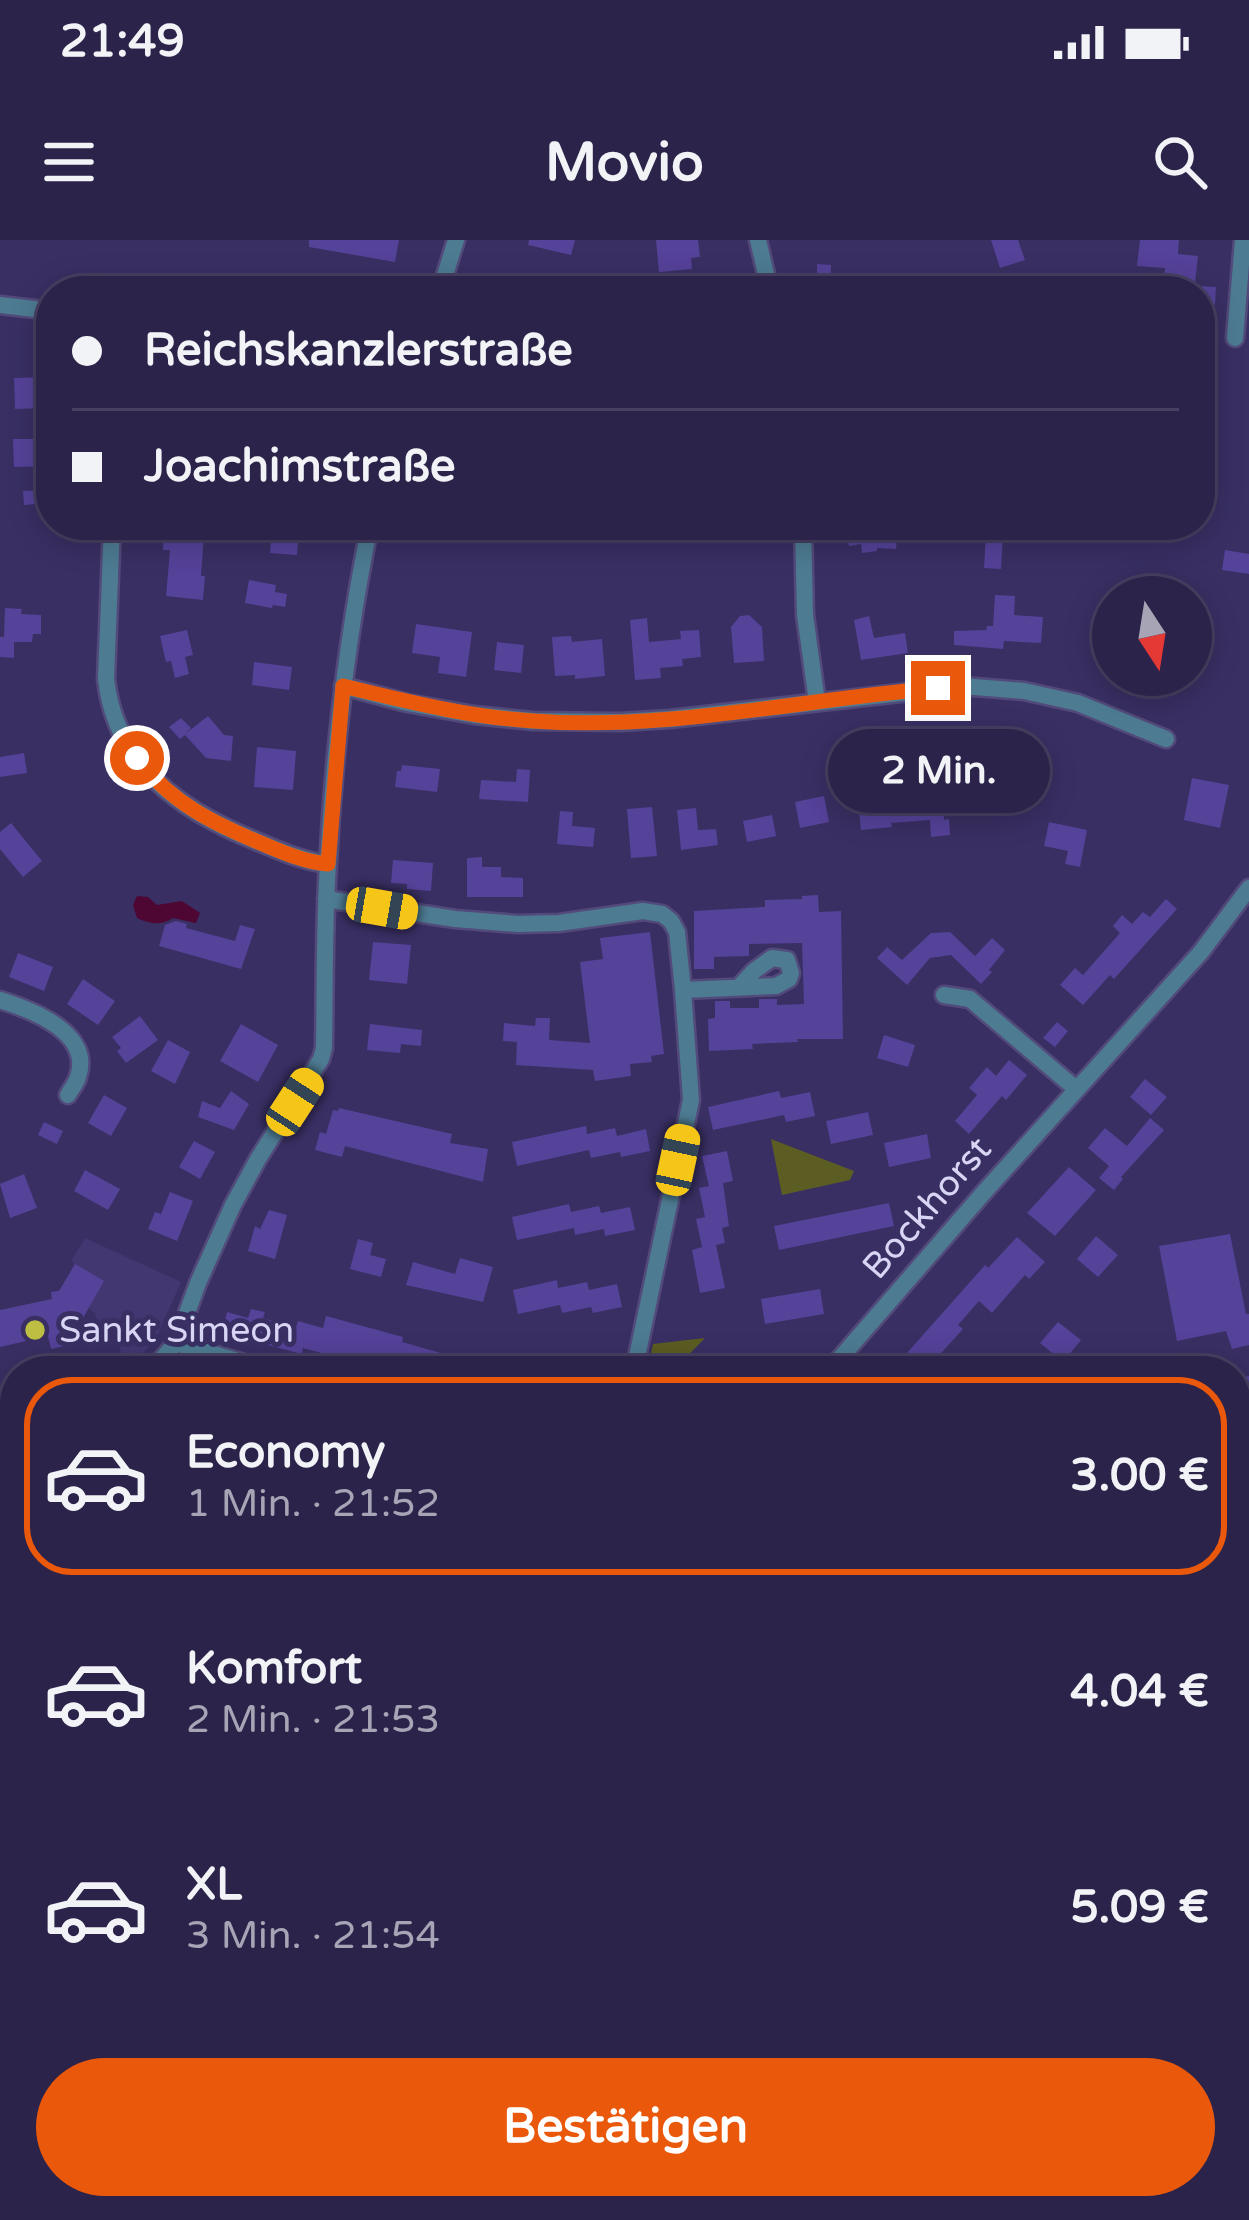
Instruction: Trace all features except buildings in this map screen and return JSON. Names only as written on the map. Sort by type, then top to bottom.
[{"type":"street","points":[[445,276],[456,240]]},
{"type":"street","points":[[758,240],[766,276]]},
{"type":"street","points":[[1235,338],[1243,240]]},
{"type":"street","points":[[0,305],[36,309]]},
{"type":"street","points":[[111,540],[106,679],[126,741],[159,785],[201,817],[274,849],[328,864]]},
{"type":"street","points":[[164,1356],[176,1343],[233,1205],[324,1048],[326,899],[343,686],[367,540]]},
{"type":"street","points":[[803,540],[805,615],[817,702]]},
{"type":"street","points":[[343,686],[407,703],[533,721],[670,719],[962,686],[1024,691],[1078,704],[1166,739]]},
{"type":"street","name":"Bockhorst","points":[[842,1356],[1202,952],[1249,888]]},
{"type":"street","points":[[326,899],[455,920],[559,923],[643,911],[671,921],[677,932],[691,1100],[637,1356]]},
{"type":"street","points":[[683,990],[740,986]]},
{"type":"street","points":[[944,995],[970,999],[1076,1090]]},
{"type":"street","points":[[0,1000],[47,1018],[75,1045],[78,1076],[68,1095]]},
{"type":"street","points":[[176,1343],[221,1356]]},
{"type":"street","points":[[26,2220],[80,2220]]},
{"type":"shaded area","points":[[137,896],[148,897],[157,905],[182,901],[200,913],[196,923],[173,918],[146,922],[137,918],[133,905]]},
{"type":"shaded area","points":[[771,1139],[854,1171],[850,1180],[782,1195]]},
{"type":"shaded area","points":[[85,1238],[181,1282],[155,1341],[140,1356],[121,1356],[118,1337],[100,1328],[95,1313],[88,1308],[76,1320],[52,1296],[75,1264],[71,1261]]},
{"type":"shaded area","points":[[705,1338],[688,1356],[650,1356],[653,1344]]},
{"type":"place","name":"Sankt Simeon","points":[[35,1330]]},
{"type":"route","points":[[137,758],[159,785],[201,817],[274,849],[328,864],[343,686],[474,715],[558,722],[670,719],[938,688]]}]
